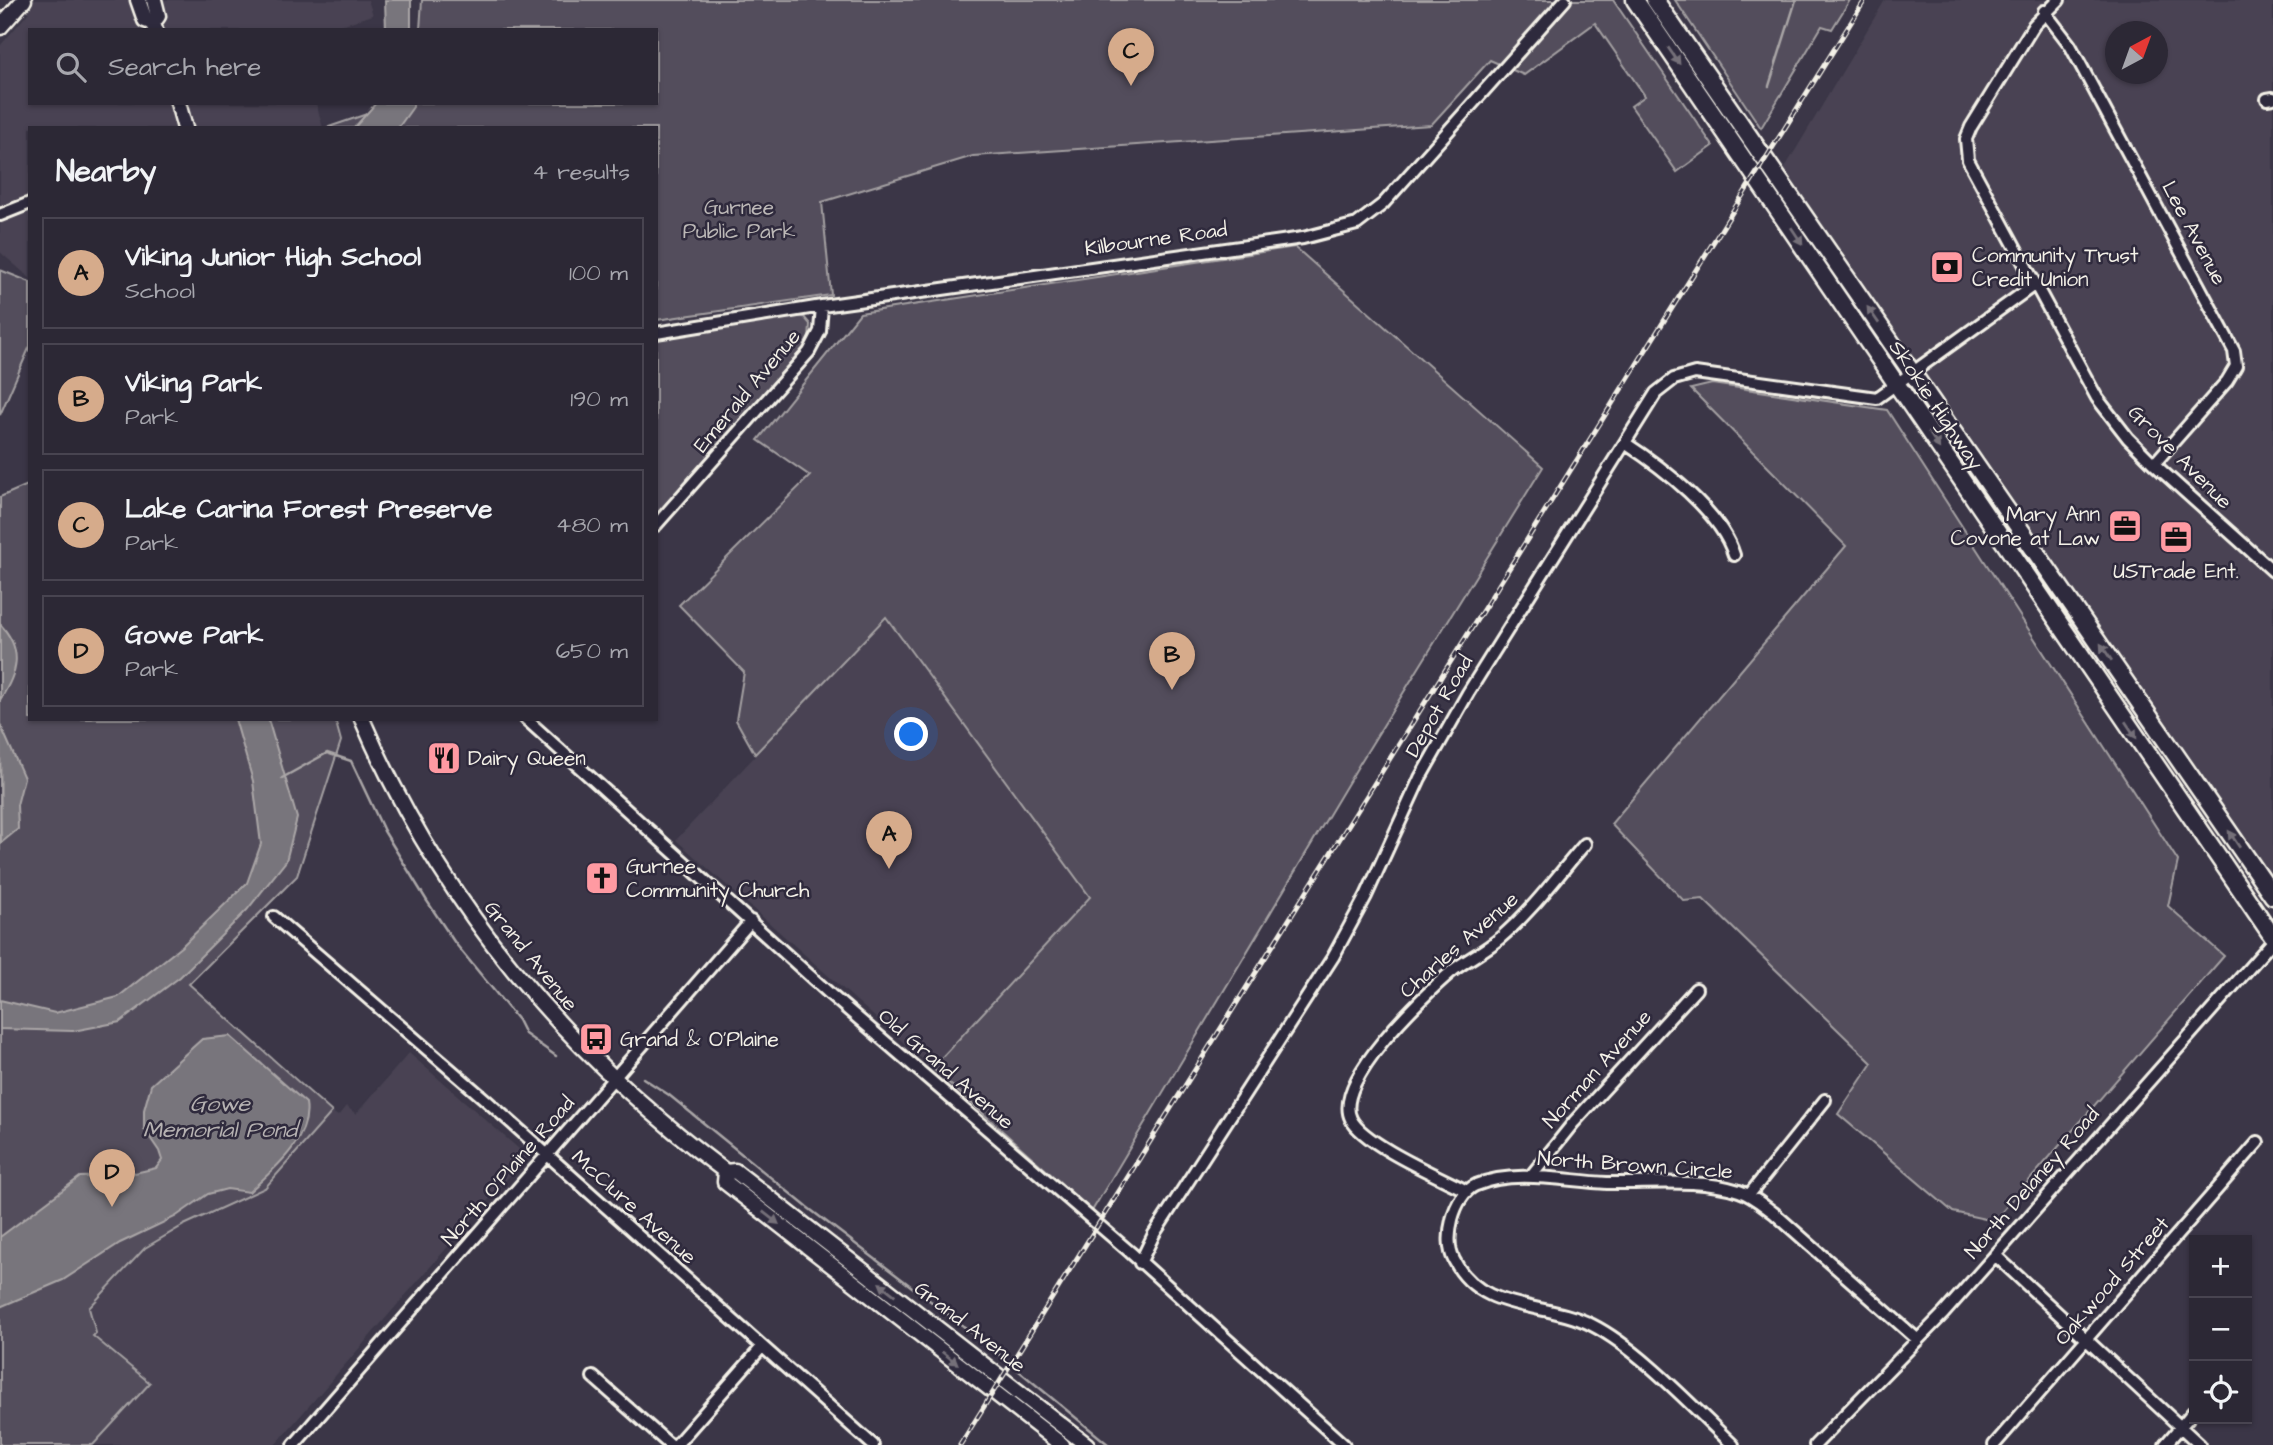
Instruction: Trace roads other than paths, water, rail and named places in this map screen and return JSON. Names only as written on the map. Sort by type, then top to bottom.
[{"type":"highway","name":"Skokie Highway","points":[[1635,0],[2273,939]]},
{"type":"highway","name":"Skokie Highway","points":[[1655,0],[2273,896]]},
{"type":"main road","points":[[0,27],[24,0]]},
{"type":"main road","points":[[138,0],[145,20],[154,26],[159,16],[154,0]]},
{"type":"main road","points":[[179,105],[184,126]]},
{"type":"main road","name":"Grand Avenue","points":[[363,721],[407,814],[465,908],[535,998],[613,1080],[726,1172],[735,1171],[1087,1445]]},
{"type":"main road","name":"Grand Avenue","points":[[726,1172],[725,1182],[1062,1445]]},
{"type":"street","name":"Kilbourne Road","points":[[658,333],[822,306],[1303,238],[1357,224],[1383,204],[1565,0]]},
{"type":"street","points":[[2044,11],[2059,0]]},
{"type":"street","name":"Grove Avenue","points":[[2044,11],[1971,127],[1966,149],[1975,175],[2097,398],[2128,438],[2154,464],[2273,571]]},
{"type":"street","name":"Lee Avenue","points":[[2044,11],[2061,29],[2102,100],[2234,351],[2236,366],[2227,381],[2154,464]]},
{"type":"street","points":[[0,215],[28,204]]},
{"type":"street","name":"Depot Road","points":[[1140,1263],[1154,1234],[1333,957],[1366,896],[1420,778],[1455,715],[1656,393],[1683,375],[1716,375],[1877,398],[2035,285]]},
{"type":"street","name":"Emerald Avenue","points":[[658,523],[808,352],[820,331],[822,306]]},
{"type":"street","points":[[1625,443],[1648,458],[1713,517],[1728,537],[1734,555]]},
{"type":"street","name":"Old Grand Avenue","points":[[528,721],[837,1000],[1140,1263],[1344,1445]]},
{"type":"street","name":"Charles Avenue","points":[[1467,1191],[1366,1137],[1348,1114],[1352,1085],[1375,1053],[1429,992],[1499,939],[1528,911],[1585,844]]},
{"type":"street","name":"McClure Avenue","points":[[274,917],[873,1445]]},
{"type":"street","name":"North O'Plaine Road","points":[[294,1445],[751,921]]},
{"type":"street","name":"North Delaney Road","points":[[1817,1444],[1918,1340],[2273,939]]},
{"type":"street","name":"Norman Avenue","points":[[1530,1177],[1574,1122],[1696,989]]},
{"type":"street","points":[[1749,1195],[1825,1100]]},
{"type":"street","name":"Oakwood Street","points":[[1994,1445],[2258,1142]]},
{"type":"street","name":"North Brown Circle","points":[[1467,1191],[1488,1181],[1530,1177],[1697,1185],[1749,1195],[1918,1340]]},
{"type":"street","points":[[1467,1191],[1454,1213],[1450,1248],[1452,1258],[1478,1290],[1501,1301],[1564,1314],[1605,1332],[1733,1445]]},
{"type":"street","points":[[1994,1255],[2200,1445]]},
{"type":"street","points":[[677,1445],[762,1347]]},
{"type":"street","points":[[593,1377],[670,1445]]},
{"type":"street","points":[[2165,1445],[2189,1417]]},
{"type":"water","points":[[385,0],[411,0],[411,28],[386,28]]},
{"type":"water","points":[[374,105],[413,105],[399,126],[356,126]]},
{"type":"water","points":[[0,624],[13,643],[16,661],[11,680],[0,700]]},
{"type":"water","points":[[236,721],[269,721],[297,818],[286,861],[247,910],[180,977],[120,1022],[73,1031],[0,1029],[0,1000],[55,1013],[118,997],[182,946],[247,883],[261,844],[253,781]]},
{"type":"water","points":[[0,724],[24,778],[17,805],[18,829],[1,843]]},
{"type":"water","name":"Gowe Memorial Pond","points":[[230,1036],[306,1103],[303,1129],[289,1153],[249,1192],[227,1189],[208,1194],[175,1217],[120,1243],[63,1280],[0,1307],[0,1237],[80,1177],[109,1176],[120,1166],[135,1173],[156,1168],[162,1160],[144,1129],[144,1110],[151,1085],[202,1039]]},
{"type":"waterway","points":[[1769,86],[1796,0]]},
{"type":"waterway","points":[[282,778],[327,753],[351,761],[384,831],[455,943],[518,1020],[525,1034],[556,1056]]},
{"type":"waterway","points":[[643,1078],[669,1095],[807,1207],[979,1338],[1109,1445]]},
{"type":"railway","points":[[960,1445],[1865,0]]},
{"type":"place","name":"Lake Carina Forest Preserve","points":[[1131,86]]},
{"type":"place","name":"Community Trust Credit Union","points":[[1947,267]]},
{"type":"place","name":"Mary Ann Covone at Law","points":[[2125,526]]},
{"type":"place","name":"USTrade Ent.","points":[[2176,537]]},
{"type":"place","name":"Viking Park","points":[[1172,690]]},
{"type":"place","name":"Dairy Queen","points":[[444,758]]},
{"type":"place","name":"Viking Junior High School","points":[[889,869]]},
{"type":"place","name":"Gurnee Community Church","points":[[602,878]]},
{"type":"place","name":"Grand & O'Plaine","points":[[596,1039]]},
{"type":"place","name":"Gowe Park","points":[[112,1207]]},
{"type":"park label","name":"Gurnee Public Park","points":[[739,219]]}]
